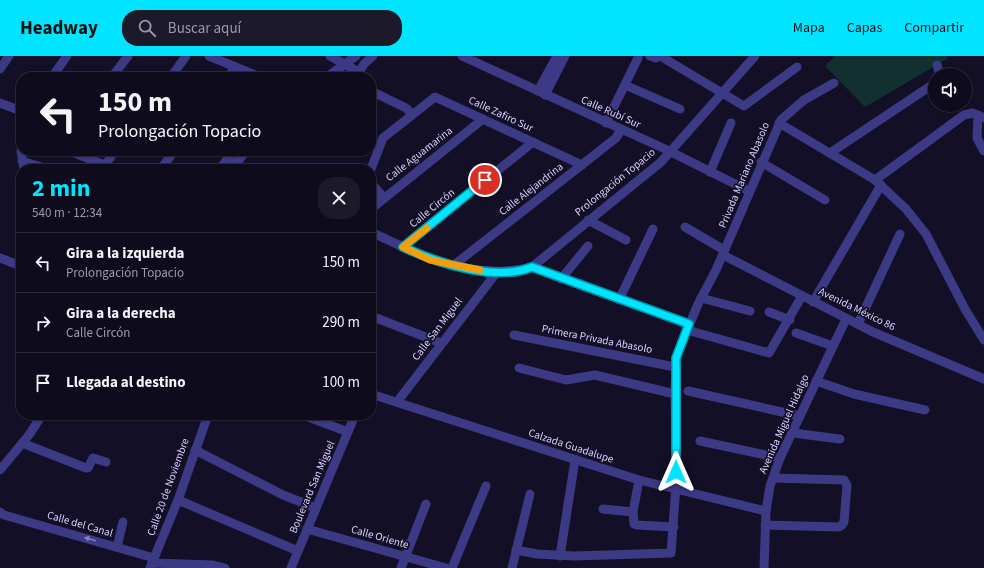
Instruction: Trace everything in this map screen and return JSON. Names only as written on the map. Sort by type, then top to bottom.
[{"type":"street","points":[[0,69],[9,56]]},
{"type":"street","points":[[56,72],[67,56]]},
{"type":"street","points":[[116,72],[128,56]]},
{"type":"street","points":[[175,72],[186,56]]},
{"type":"street","points":[[210,56],[248,72]]},
{"type":"street","points":[[330,56],[345,64],[355,72]]},
{"type":"street","points":[[334,72],[356,56]]},
{"type":"street","points":[[360,72],[373,56]]},
{"type":"street","name":"Calle Rubí Sur","points":[[462,56],[669,151],[749,191]]},
{"type":"street","points":[[650,56],[656,58],[660,56],[687,74],[721,91],[741,105],[746,106],[796,67]]},
{"type":"street","name":"Prolongación Topacio","points":[[376,234],[430,260],[496,272],[532,267],[660,162],[721,91],[755,56]]},
{"type":"street","points":[[541,93],[564,57]]},
{"type":"street","points":[[606,123],[638,58]]},
{"type":"street","points":[[232,72],[235,67]]},
{"type":"street","name":"Privada Mariano Abasolo","points":[[560,556],[671,553],[676,490],[675,367],[677,355],[779,123],[783,117],[804,100],[834,83]]},
{"type":"street","points":[[625,85],[680,109]]},
{"type":"street","points":[[830,153],[928,88]]},
{"type":"street","points":[[373,164],[383,138],[412,114],[406,108],[376,93]]},
{"type":"street","name":"Calle Zafiro Sur","points":[[412,114],[431,99],[437,97],[582,165]]},
{"type":"street","points":[[0,103],[16,109]]},
{"type":"street","points":[[813,302],[878,182],[959,118],[971,113],[981,116],[977,138],[984,151]]},
{"type":"street","name":"Calle Aguamarina","points":[[376,205],[483,119]]},
{"type":"street","points":[[710,172],[731,123]]},
{"type":"street","points":[[779,123],[878,182],[906,209],[926,234],[965,309],[984,340]]},
{"type":"street","name":"Calle Alejandrina","points":[[454,265],[616,138],[621,130]]},
{"type":"street","name":"Calle Circón","points":[[403,247],[533,142]]},
{"type":"street","points":[[82,156],[102,164]]},
{"type":"street","points":[[106,164],[112,156]]},
{"type":"street","points":[[232,164],[242,156]]},
{"type":"street","points":[[761,162],[825,200]]},
{"type":"street","points":[[376,189],[384,198]]},
{"type":"street","points":[[588,220],[626,240]]},
{"type":"street","name":"Avenida México 86","points":[[685,227],[723,252],[846,319],[984,379]]},
{"type":"street","points":[[619,300],[653,229]]},
{"type":"street","points":[[858,324],[900,234]]},
{"type":"street","points":[[561,279],[588,246]]},
{"type":"street","points":[[0,258],[16,264]]},
{"type":"street","points":[[532,267],[688,327],[768,353],[772,350],[790,320],[802,296]]},
{"type":"street","name":"Calle San Miguel","points":[[397,402],[496,272]]},
{"type":"street","points":[[701,298],[750,311]]},
{"type":"street","points":[[769,312],[790,320]]},
{"type":"street","points":[[376,318],[441,343]]},
{"type":"street","name":"Avenida Miguel Hidalgo","points":[[764,568],[766,511],[773,478],[780,458],[846,319]]},
{"type":"street","points":[[796,333],[833,346]]},
{"type":"street","name":"Primera Privada Abasolo","points":[[514,335],[675,367]]},
{"type":"street","points":[[519,368],[566,380],[595,375],[675,394]]},
{"type":"street","points":[[816,381],[854,394],[925,410]]},
{"type":"street","points":[[688,392],[800,416]]},
{"type":"street","name":"Calzada Guadalupe","points":[[376,396],[639,480],[766,511]]},
{"type":"street","points":[[0,470],[38,420]]},
{"type":"street","name":"Calle 20 de Noviembre","points":[[152,563],[178,500],[206,420]]},
{"type":"street","points":[[316,420],[348,432]]},
{"type":"street","name":"Boulevard San Miguel","points":[[290,568],[353,420]]},
{"type":"street","points":[[793,433],[840,439]]},
{"type":"street","points":[[700,441],[780,458]]},
{"type":"street","points":[[22,443],[86,468],[88,468],[93,458],[106,462]]},
{"type":"street","points":[[195,450],[282,495],[316,508]]},
{"type":"street","points":[[516,550],[560,556],[575,460]]},
{"type":"street","points":[[765,525],[842,525],[846,493],[845,482],[842,480],[773,478]]},
{"type":"street","points":[[639,480],[633,512],[634,524],[674,527]]},
{"type":"street","points":[[452,568],[486,486]]},
{"type":"street","points":[[512,568],[530,494]]},
{"type":"street","points":[[178,500],[298,551]]},
{"type":"street","points":[[401,568],[426,504]]},
{"type":"street","points":[[602,509],[633,512]]},
{"type":"street","name":"Calle del Canal","points":[[0,512],[4,515],[117,547],[152,563],[225,568]]},
{"type":"street","points":[[117,547],[123,522]]},
{"type":"street","name":"Calle Oriente","points":[[307,529],[446,568]]},
{"type":"green space","points":[[835,56],[948,56],[947,59],[932,68],[928,68],[928,70],[865,107],[825,66]]},
{"type":"slow traffic","points":[[427,228],[403,247],[430,260],[480,270]]},
{"type":"route","points":[[485,180],[403,247],[430,260],[472,269],[496,272],[532,267],[561,279],[689,324],[676,358],[676,472]]}]
